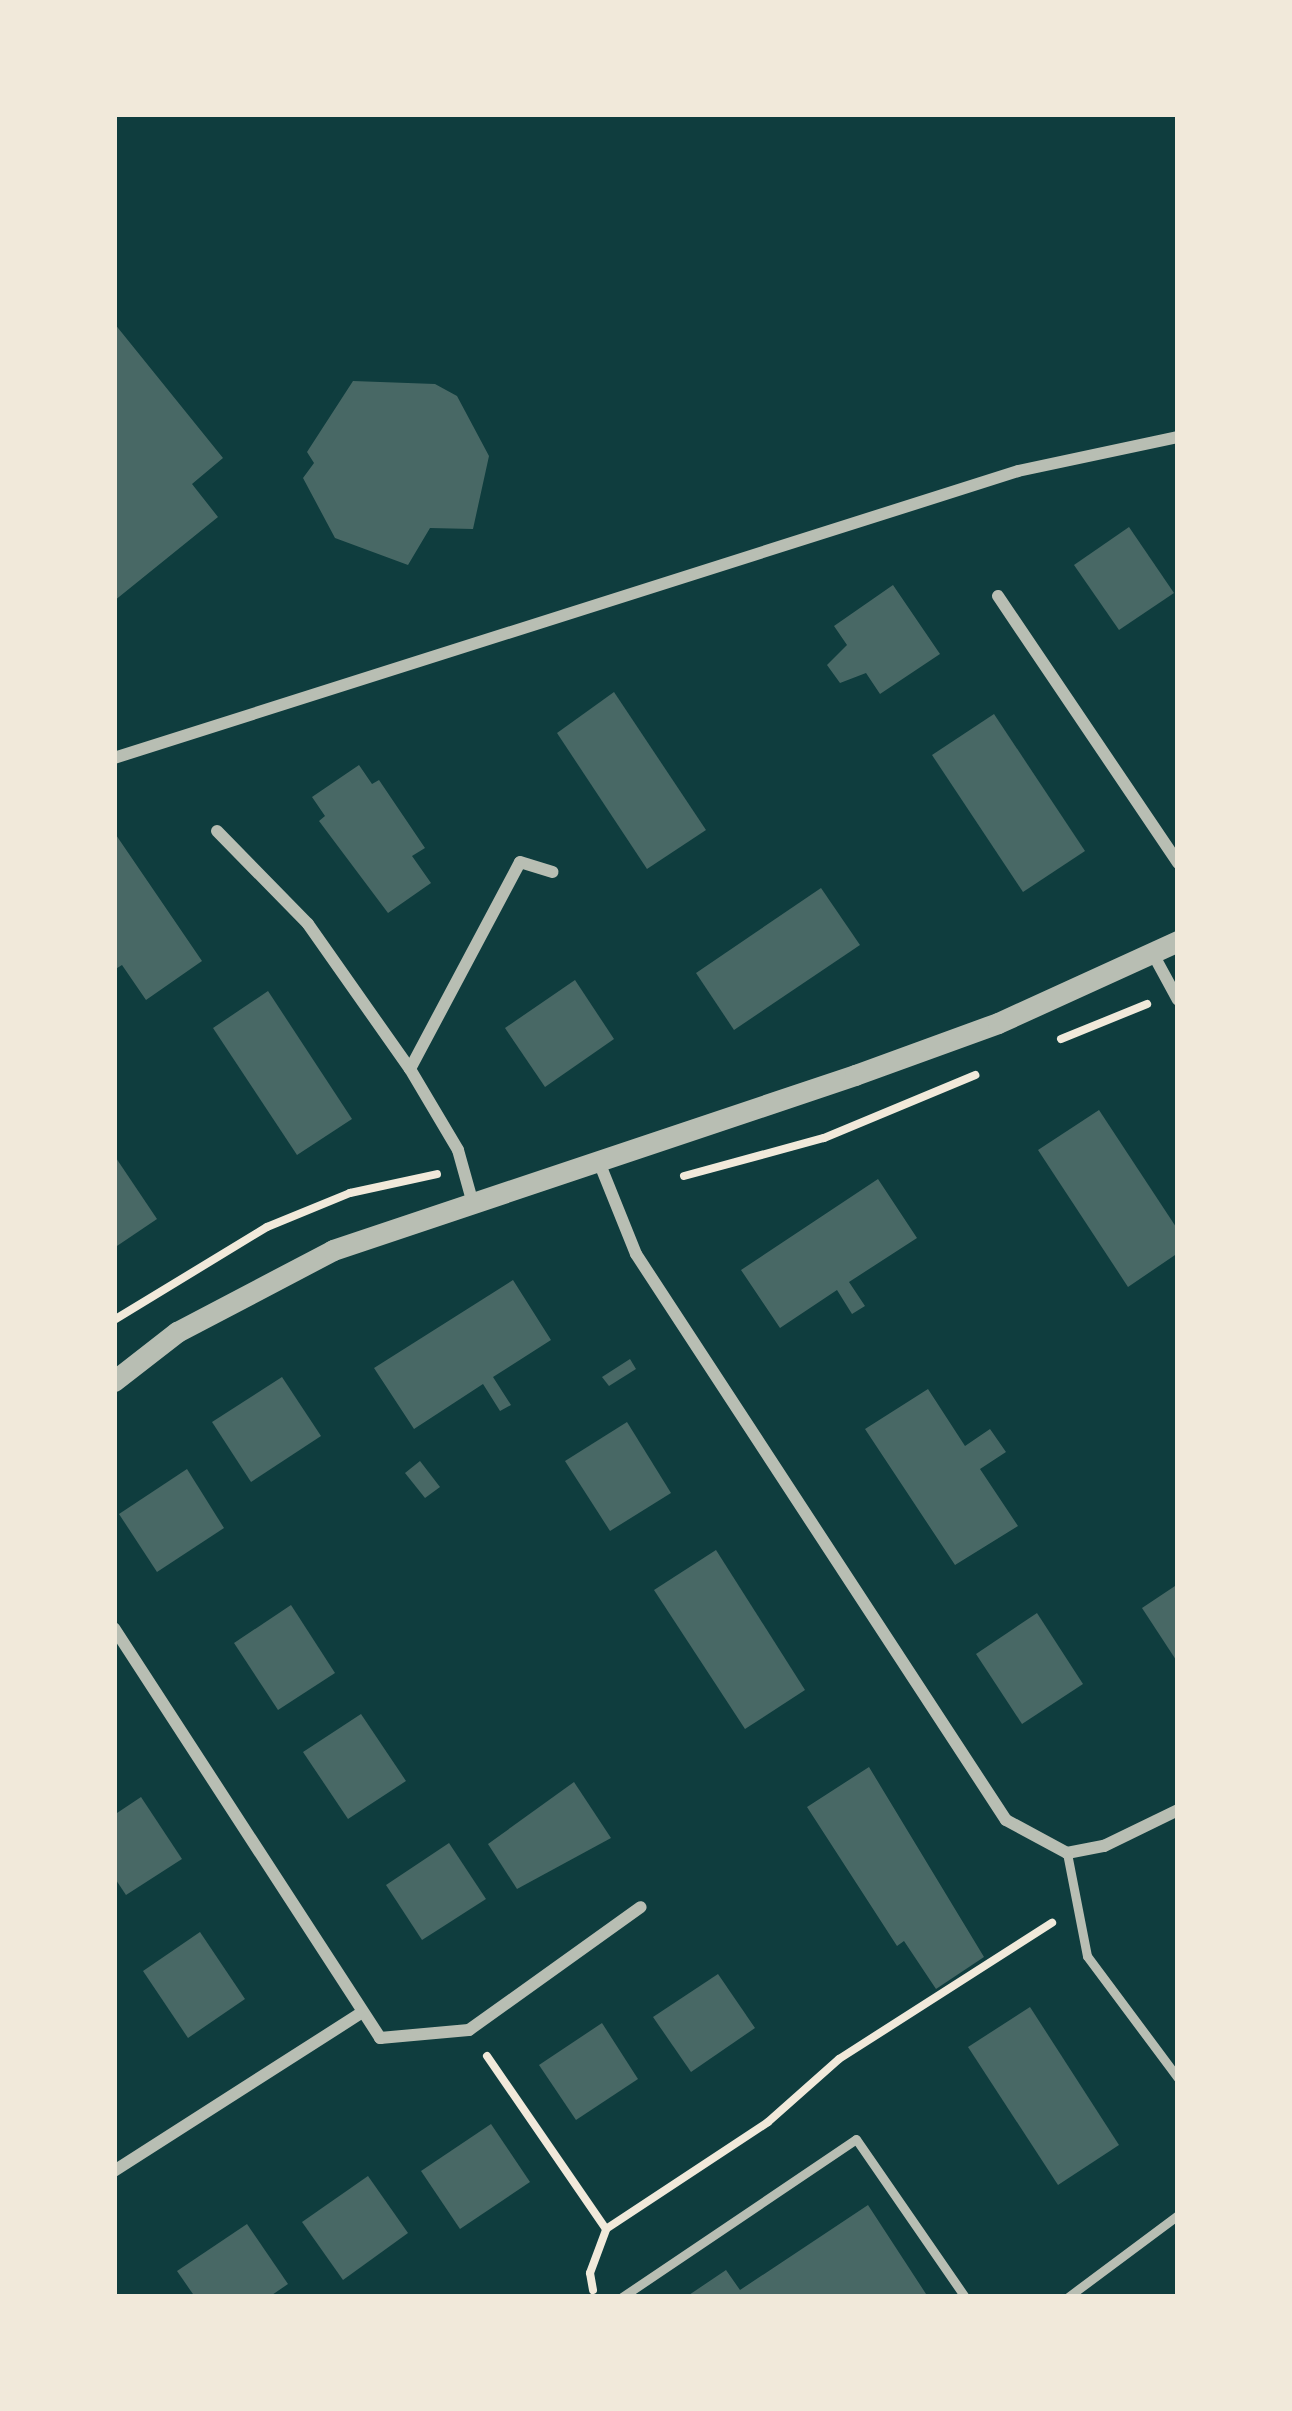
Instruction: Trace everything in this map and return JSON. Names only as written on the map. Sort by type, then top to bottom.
[{"type":"street","points":[[114,758],[1018,472],[1178,437]]},
{"type":"street","points":[[998,596],[1178,863]]},
{"type":"street","points":[[218,831],[308,924],[410,1069],[467,1174],[472,1201]]},
{"type":"street","points":[[410,1069],[520,862],[552,872]]},
{"type":"street","points":[[114,1381],[177,1332],[272,1279],[472,1201],[998,1023],[1178,941]]},
{"type":"street","points":[[1153,954],[1178,1000]]},
{"type":"street","points":[[598,1162],[636,1254],[1006,1820],[1067,1853],[1104,1846],[1178,1810]]},
{"type":"street","points":[[114,1628],[380,2038],[469,2030],[641,1907]]},
{"type":"street","points":[[114,2171],[363,2012]]},
{"type":"lane","points":[[1067,1853],[1072,1910],[1087,1956],[1178,2078]]},
{"type":"lane","points":[[622,2297],[856,2139],[965,2297]]},
{"type":"lane","points":[[1068,2297],[1178,2216]]},
{"type":"path","points":[[114,1320],[267,1227],[392,1181],[467,1174]]},
{"type":"path","points":[[594,2297],[590,2272],[606,2229],[768,2122],[839,2059],[1072,1910]]},
{"type":"path","points":[[469,2030],[606,2229]]},
{"type":"building","points":[[114,323],[223,458],[192,484],[218,517],[114,601]]},
{"type":"building","points":[[353,381],[435,384],[457,396],[489,456],[473,529],[430,528],[408,565],[335,538],[303,478],[314,463],[307,452]]},
{"type":"building","points":[[1129,527],[1174,593],[1119,630],[1074,565]]},
{"type":"building","points":[[893,585],[940,654],[880,694],[866,673],[840,683],[827,665],[847,645],[834,626]]},
{"type":"building","points":[[614,692],[706,830],[647,869],[557,733]]},
{"type":"building","points":[[994,714],[1085,851],[1023,892],[932,755]]},
{"type":"building","points":[[359,765],[372,784],[379,780],[425,848],[412,856],[431,883],[388,913],[319,821],[325,816],[312,797]]},
{"type":"building","points":[[114,832],[202,961],[146,1000],[122,965],[114,970]]},
{"type":"building","points":[[821,888],[860,945],[734,1030],[696,973]]},
{"type":"building","points":[[575,980],[614,1039],[545,1087],[505,1028]]},
{"type":"building","points":[[268,991],[352,1119],[297,1155],[213,1028]]},
{"type":"building","points":[[1099,1110],[1178,1230],[1178,1253],[1128,1287],[1038,1150]]},
{"type":"building","points":[[114,1155],[157,1219],[114,1248]]},
{"type":"building","points":[[878,1179],[917,1238],[849,1282],[865,1306],[852,1314],[837,1290],[780,1328],[741,1270]]},
{"type":"building","points":[[513,1280],[551,1340],[493,1377],[511,1405],[500,1411],[483,1384],[414,1429],[374,1368]]},
{"type":"building","points":[[630,1359],[636,1369],[609,1386],[602,1377]]},
{"type":"building","points":[[282,1377],[321,1436],[251,1482],[212,1422]]},
{"type":"building","points":[[928,1389],[965,1446],[990,1429],[1006,1452],[980,1469],[1018,1526],[955,1565],[865,1429]]},
{"type":"building","points":[[627,1422],[671,1493],[610,1531],[565,1461]]},
{"type":"building","points":[[420,1461],[440,1487],[425,1498],[405,1473]]},
{"type":"building","points":[[187,1469],[224,1528],[157,1572],[119,1514]]},
{"type":"building","points":[[716,1550],[805,1690],[745,1729],[654,1590]]},
{"type":"building","points":[[1178,1584],[1178,1663],[1142,1608]]},
{"type":"building","points":[[291,1605],[335,1673],[278,1710],[234,1643]]},
{"type":"building","points":[[1037,1613],[1083,1684],[1022,1724],[976,1654]]},
{"type":"building","points":[[361,1714],[406,1781],[348,1819],[303,1752]]},
{"type":"building","points":[[869,1767],[984,1957],[936,1989],[904,1941],[897,1946],[807,1807]]},
{"type":"building","points":[[574,1782],[611,1838],[517,1889],[488,1844]]},
{"type":"building","points":[[141,1797],[182,1859],[126,1895],[114,1877],[114,1815]]},
{"type":"building","points":[[449,1843],[486,1899],[422,1940],[386,1885]]},
{"type":"building","points":[[200,1932],[245,1999],[188,2038],[143,1971]]},
{"type":"building","points":[[718,1974],[755,2028],[691,2072],[653,2017]]},
{"type":"building","points":[[1030,2007],[1119,2145],[1058,2185],[968,2047]]},
{"type":"building","points":[[602,2023],[638,2079],[576,2120],[539,2065]]},
{"type":"building","points":[[491,2124],[530,2182],[460,2229],[421,2171]]},
{"type":"building","points":[[368,2176],[408,2233],[343,2280],[302,2222]]},
{"type":"building","points":[[868,2205],[928,2297],[686,2297],[726,2270],[740,2290]]},
{"type":"building","points":[[247,2224],[288,2284],[269,2297],[195,2297],[177,2271]]}]
